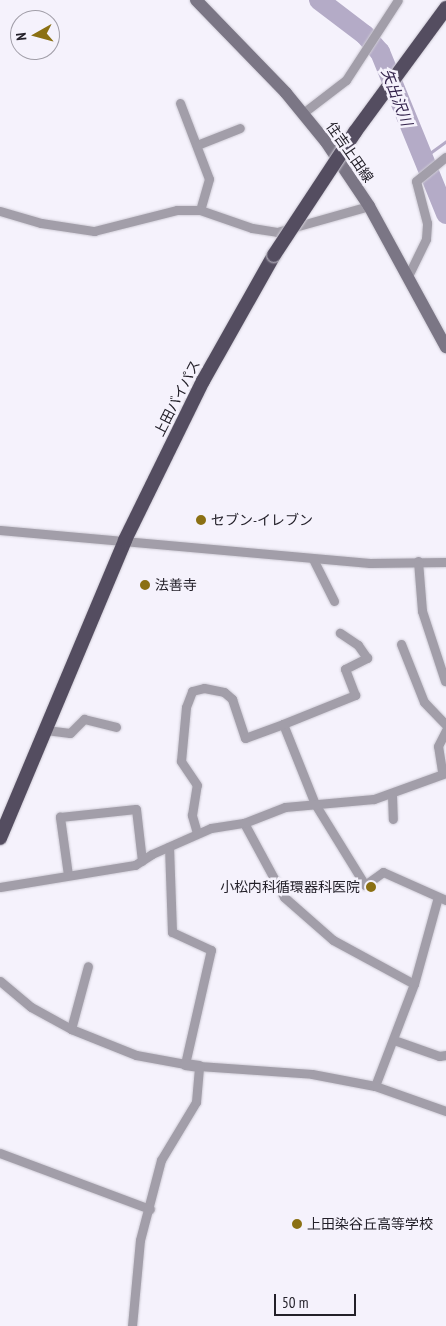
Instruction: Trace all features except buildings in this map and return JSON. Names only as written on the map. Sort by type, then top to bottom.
[{"type":"highway","name":"上田バイパス","points":[[0,838],[125,540],[203,380],[274,255],[383,91],[446,8]]},
{"type":"main road","name":"住吉上田線","points":[[196,0],[303,113],[369,206],[409,274],[446,347]]},
{"type":"street","points":[[303,113],[346,80],[398,0]]},
{"type":"street","points":[[180,103],[209,179],[200,210]]},
{"type":"street","points":[[197,145],[240,128]]},
{"type":"street","points":[[409,274],[426,239],[426,206],[416,181],[435,169],[446,157]]},
{"type":"street","points":[[0,212],[41,224],[94,232],[176,210],[200,210],[252,228],[277,232],[369,206]]},
{"type":"street","points":[[0,530],[125,540],[313,559],[370,563],[446,562]]},
{"type":"street","points":[[313,559],[334,601]]},
{"type":"street","points":[[418,561],[422,610],[445,681]]},
{"type":"street","points":[[197,833],[192,815],[197,785],[181,761],[186,707],[192,691],[204,688],[224,692],[232,698],[245,738],[283,724],[355,695],[345,670],[367,658],[358,645],[340,633]]},
{"type":"street","points":[[401,644],[424,702],[446,725]]},
{"type":"street","points":[[46,730],[70,734],[84,719],[116,727]]},
{"type":"street","points":[[283,724],[315,804],[365,885],[383,872],[442,899],[394,1040],[375,1086]]},
{"type":"street","points":[[0,887],[135,865],[197,833],[244,823],[285,807],[392,795],[433,780],[444,772],[438,746],[446,730]]},
{"type":"street","points":[[392,795],[393,819]]},
{"type":"street","points":[[68,875],[60,817],[136,809],[142,861]]},
{"type":"street","points":[[244,823],[284,897],[333,940],[414,984]]},
{"type":"street","points":[[170,847],[172,932],[212,950],[185,1064]]},
{"type":"street","points":[[71,1029],[88,966]]},
{"type":"street","points":[[0,981],[31,1007],[71,1029],[136,1055],[199,1066],[312,1074],[375,1086],[446,1111]]},
{"type":"street","points":[[394,1040],[438,1056],[446,1055]]},
{"type":"street","points":[[132,1326],[140,1240],[150,1209],[161,1160],[196,1102],[199,1066]]},
{"type":"street","points":[[0,1153],[150,1209]]},
{"type":"waterway","name":"矢出沢川","points":[[319,0],[365,35],[380,52],[446,214]]},
{"type":"waterway","points":[[423,158],[446,141]]},
{"type":"place","name":"セブン-イレブン","points":[[201,520]]},
{"type":"place","name":"法善寺","points":[[145,585]]},
{"type":"place","name":"小松内科循環器科医院","points":[[371,887]]},
{"type":"place","name":"上田染谷丘高等学校","points":[[297,1224]]}]
